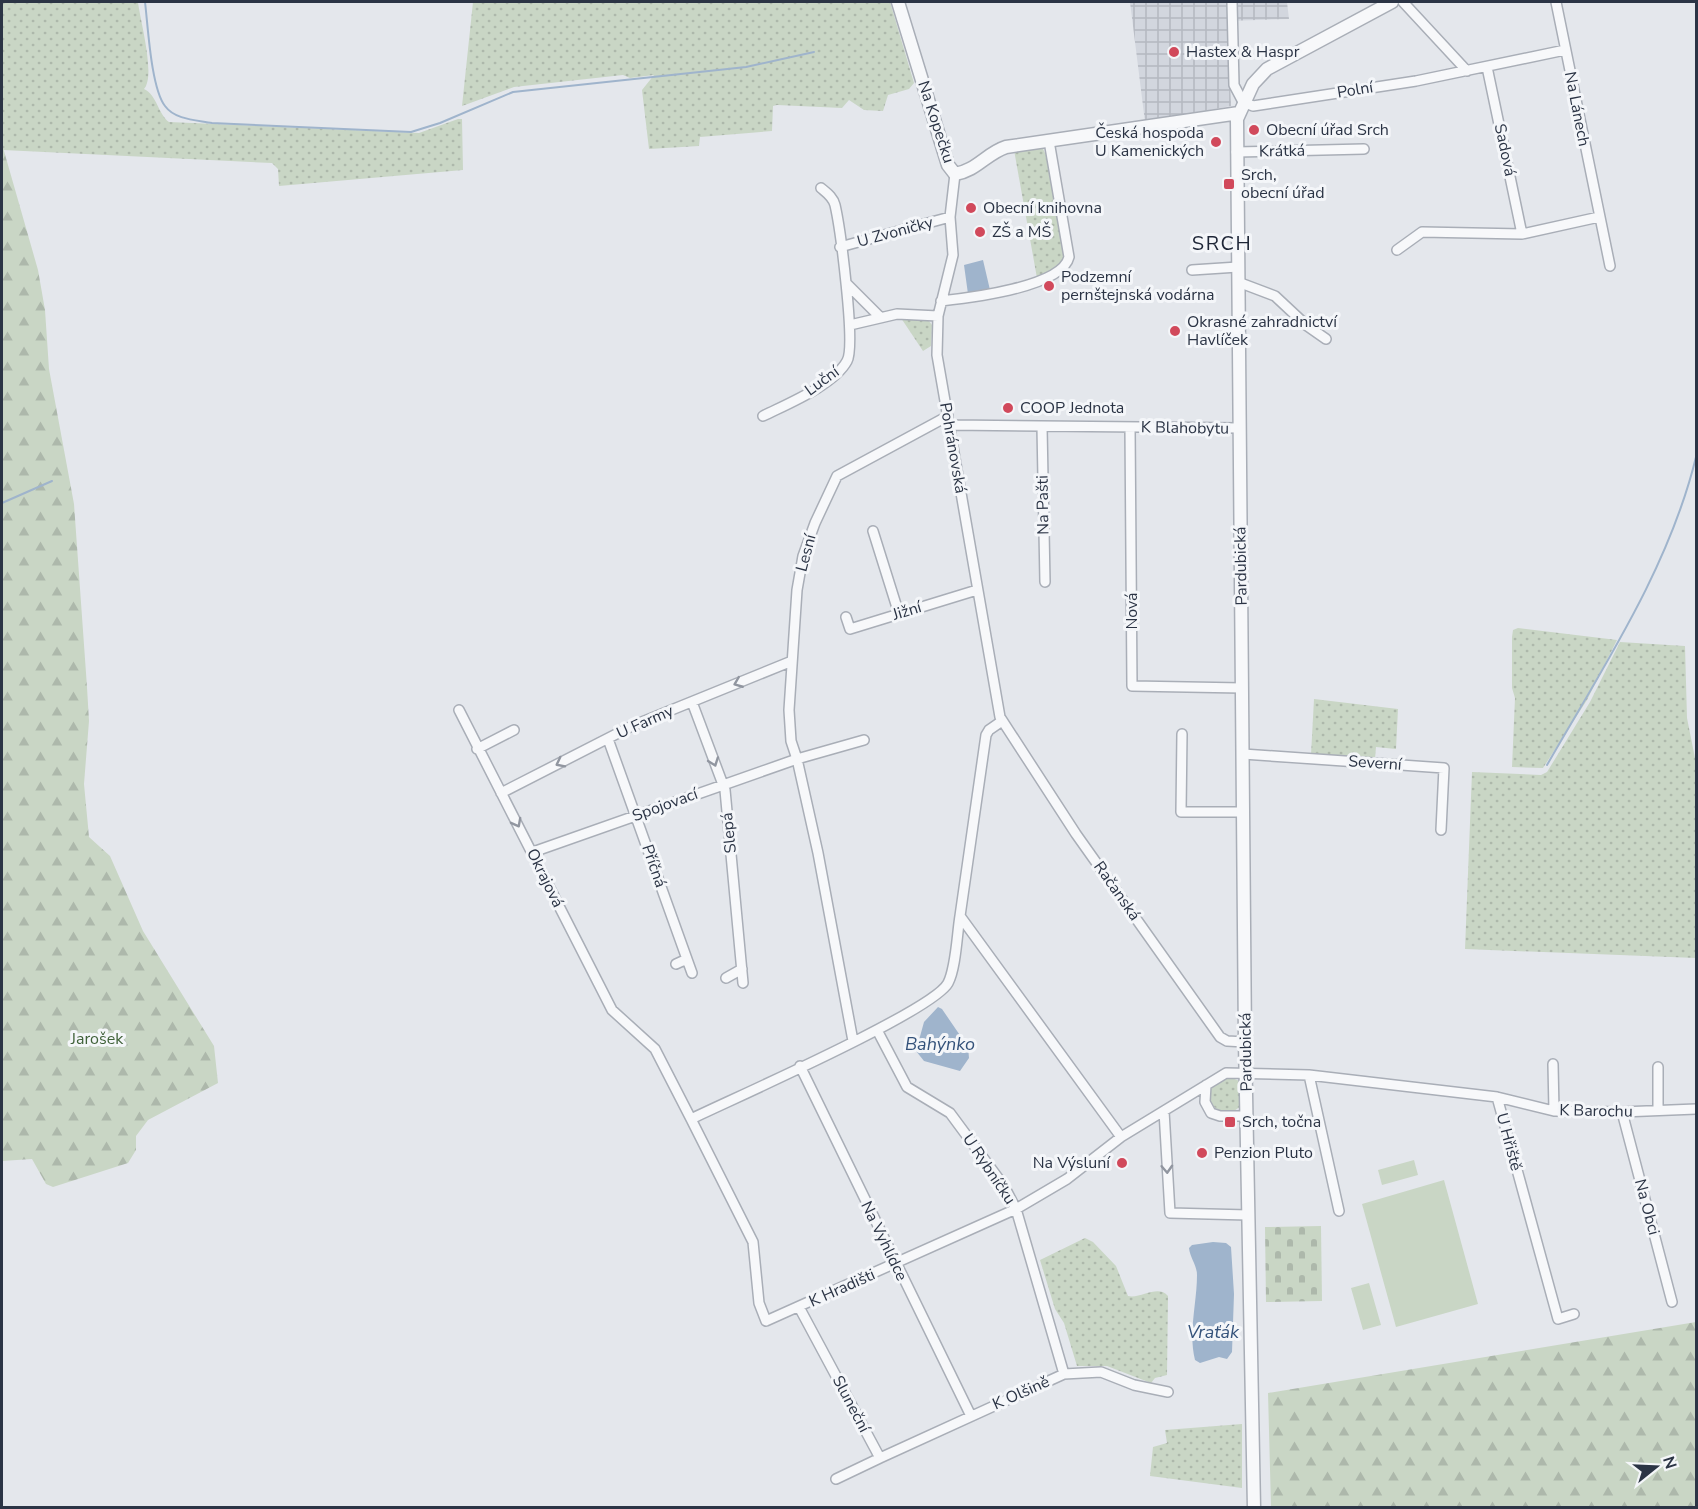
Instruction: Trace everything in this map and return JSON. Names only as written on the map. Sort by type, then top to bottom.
[{"type":"street","name":"Na Kopečku","points":[[898,2],[948,165],[955,174],[972,169],[998,149],[1241,108]]},
{"type":"street","name":"Pardubická","points":[[1254,1508],[1245,1042],[1236,152],[1241,108],[1262,73],[1281,59],[1392,2]]},
{"type":"street","points":[[1403,2],[1467,71]]},
{"type":"street","name":"Na Lánech","points":[[1556,2],[1610,266]]},
{"type":"street","points":[[1232,3],[1234,85],[1241,108]]},
{"type":"street","name":"Polní","points":[[1241,108],[1467,71],[1565,50]]},
{"type":"street","name":"Sadová","points":[[1487,67],[1522,234]]},
{"type":"street","points":[[941,301],[1025,285],[1056,274],[1065,268],[1069,257],[1049,141]]},
{"type":"street","name":"Krátká","points":[[1236,152],[1364,149]]},
{"type":"street","name":"Pohránovská","points":[[955,174],[950,217],[952,262],[938,316],[937,355],[995,696],[1002,721]]},
{"type":"street","name":"U Zvoničky","points":[[821,188],[835,204],[850,325]]},
{"type":"street","name":"U Zvoničky","points":[[840,247],[950,217]]},
{"type":"street","points":[[1396,250],[1422,232],[1522,234],[1599,217]]},
{"type":"street","points":[[1192,270],[1238,267]]},
{"type":"street","points":[[1238,282],[1275,296],[1306,325],[1326,339]]},
{"type":"street","points":[[846,283],[880,317]]},
{"type":"street","points":[[850,325],[906,313],[938,316]]},
{"type":"street","name":"Luční","points":[[763,416],[828,380],[846,363],[849,355],[850,325]]},
{"type":"street","name":"K Blahobytu","points":[[949,420],[1042,427],[1240,429]]},
{"type":"street","name":"Lesní","points":[[853,1041],[818,853],[791,741],[789,710],[797,590],[803,556],[815,523],[837,476],[949,420]]},
{"type":"street","name":"Na Pašti","points":[[1042,427],[1045,582]]},
{"type":"street","name":"Nová","points":[[1130,427],[1132,686],[1242,688]]},
{"type":"street","points":[[873,531],[899,614]]},
{"type":"street","name":"Jižní","points":[[846,616],[850,629],[977,590]]},
{"type":"street","name":"U Farmy","points":[[501,793],[608,739],[792,661]]},
{"type":"street","name":"Slepá","points":[[692,702],[722,784],[743,983]]},
{"type":"street","name":"Okrajová","points":[[459,710],[612,1010],[655,1049],[691,1119]]},
{"type":"street","points":[[691,1119],[877,1030],[937,995],[948,983],[986,735],[1002,721]]},
{"type":"street","name":"Račanská","points":[[1002,721],[1076,834],[1220,1037],[1227,1041],[1245,1042]]},
{"type":"street","points":[[477,749],[514,730]]},
{"type":"street","points":[[1182,734],[1181,812],[1243,812]]},
{"type":"street","name":"Příčná","points":[[608,739],[692,973]]},
{"type":"street","points":[[797,759],[864,740]]},
{"type":"street","name":"Severní","points":[[1243,754],[1444,768],[1442,830]]},
{"type":"street","name":"Spojovací","points":[[533,852],[797,759]]},
{"type":"street","points":[[960,916],[1121,1137]]},
{"type":"street","points":[[676,964],[687,959]]},
{"type":"street","points":[[726,978],[742,969]]},
{"type":"street","name":"U Rybníčku","points":[[877,1030],[907,1087],[950,1113],[1004,1186],[1016,1209],[1064,1374]]},
{"type":"street","points":[[1553,1064],[1554,1110]]},
{"type":"street","name":"Na Vyhlídce","points":[[800,1065],[895,1265],[971,1416]]},
{"type":"street","points":[[1658,1067],[1658,1110]]},
{"type":"street","points":[[1016,1209],[1067,1179],[1121,1137],[1223,1074],[1246,1073]]},
{"type":"street","name":"U Hřiště","points":[[1246,1073],[1309,1075],[1497,1097],[1558,1319],[1574,1314]]},
{"type":"street","points":[[1309,1075],[1339,1211]]},
{"type":"street","points":[[1206,1085],[1205,1102],[1211,1113],[1220,1116],[1247,1116]]},
{"type":"street","name":"K Barochu","points":[[1497,1097],[1554,1110],[1622,1112],[1696,1108]]},
{"type":"street","points":[[1164,1111],[1170,1213],[1248,1215]]},
{"type":"street","name":"Na Obci","points":[[1622,1112],[1672,1302]]},
{"type":"street","name":"K Hradišti","points":[[691,1119],[753,1242],[759,1303],[766,1321],[1016,1209]]},
{"type":"street","name":"Sluneční","points":[[799,1307],[880,1458]]},
{"type":"street","name":"K Olšině","points":[[880,1458],[1064,1374],[1101,1372],[1134,1385],[1168,1392]]},
{"type":"street","points":[[836,1479],[880,1458]]},
{"type":"shaded area","points":[[1130,2],[1287,2],[1289,19],[1228,21],[1231,106],[1145,122]]},
{"type":"green space","points":[[2,2],[138,2],[148,61],[147,82],[144,89],[152,96],[169,122],[419,133],[462,119],[463,170],[279,186],[278,169],[272,163],[3,150]]},
{"type":"green space","points":[[473,2],[890,2],[914,83],[909,89],[888,95],[883,111],[864,110],[849,100],[842,108],[777,105],[773,106],[772,131],[700,137],[699,146],[649,149],[642,90],[654,75],[630,78],[623,75],[514,87],[462,106]]},
{"type":"green space","name":"Jarošek","points":[[2,144],[38,270],[45,310],[49,369],[74,504],[89,721],[84,784],[89,837],[110,856],[143,931],[214,1046],[218,1083],[148,1120],[136,1136],[136,1150],[128,1163],[53,1187],[46,1184],[32,1159],[2,1161]]},
{"type":"green space","points":[[1042,147],[1047,157],[1065,257],[1061,268],[1037,278],[1014,150]]},
{"type":"green space","points":[[901,318],[929,321],[932,325],[931,346],[923,351]]},
{"type":"green space","points":[[1518,628],[1617,640],[1587,700],[1543,768],[1512,767],[1515,698],[1512,688],[1512,637],[1513,630]]},
{"type":"green space","points":[[1620,642],[1685,646],[1687,718],[1696,763],[1696,958],[1465,949],[1472,772],[1541,775],[1547,772],[1590,702]]},
{"type":"green space","points":[[1314,699],[1398,709],[1396,749],[1376,747],[1375,759],[1311,755]]},
{"type":"green space","points":[[1232,1078],[1242,1082],[1241,1106],[1234,1111],[1219,1111],[1210,1103],[1210,1089],[1222,1080]]},
{"type":"green space","points":[[1414,1160],[1418,1175],[1382,1185],[1378,1170]]},
{"type":"green space","points":[[1444,1180],[1478,1304],[1396,1327],[1362,1204]]},
{"type":"green space","points":[[1321,1226],[1322,1301],[1266,1302],[1265,1227]]},
{"type":"green space","points":[[1085,1238],[1093,1242],[1116,1266],[1128,1296],[1159,1291],[1168,1296],[1167,1375],[1155,1378],[1151,1383],[1107,1366],[1077,1366],[1064,1323],[1055,1309],[1040,1260]]},
{"type":"green space","points":[[1369,1283],[1381,1325],[1363,1330],[1351,1288]]},
{"type":"green space","points":[[1696,1322],[1696,1507],[1271,1507],[1268,1393]]},
{"type":"green space","points":[[1242,1424],[1242,1488],[1150,1476],[1153,1447],[1167,1443],[1165,1430]]},
{"type":"water","points":[[983,260],[990,290],[968,294],[964,265]]},
{"type":"water","name":"Bahýnko","points":[[938,1007],[942,1009],[968,1047],[969,1058],[960,1071],[924,1061],[916,1051],[924,1022]]},
{"type":"water","name":"Vraťák","points":[[1226,1243],[1231,1247],[1234,1294],[1232,1352],[1227,1359],[1219,1357],[1200,1363],[1195,1360],[1192,1339],[1197,1275],[1189,1248],[1192,1245]]},
{"type":"waterway","points":[[145,2],[153,72],[160,97],[169,111],[174,114],[212,123],[411,132],[440,123],[513,92],[746,67],[814,52]]},
{"type":"waterway","points":[[1547,765],[1612,654],[1652,577],[1684,498],[1696,457]]},
{"type":"waterway","points":[[2,503],[52,481]]},
{"type":"place","name":"Hastex & Haspr","points":[[1174,52]]},
{"type":"place","name":"Obecní úřad Srch","points":[[1254,130]]},
{"type":"place","name":"Česká hospoda U Kamenických","points":[[1216,142]]},
{"type":"place","name":"Srch, obecní úřad","points":[[1229,184]]},
{"type":"place","name":"Obecní knihovna","points":[[971,208]]},
{"type":"place","name":"ZŠ a MŠ","points":[[980,232]]},
{"type":"place","name":"Podzemní pernštejnská vodárna","points":[[1049,286]]},
{"type":"place","name":"Okrasné zahradnictví Havlíček","points":[[1175,331]]},
{"type":"place","name":"COOP Jednota","points":[[1008,408]]},
{"type":"place","name":"Srch, točna","points":[[1230,1122]]},
{"type":"place","name":"Penzion Pluto","points":[[1202,1153]]},
{"type":"place","name":"Na Výsluní","points":[[1122,1163]]},
{"type":"district","name":"SRCH","points":[[1222,243]]}]
